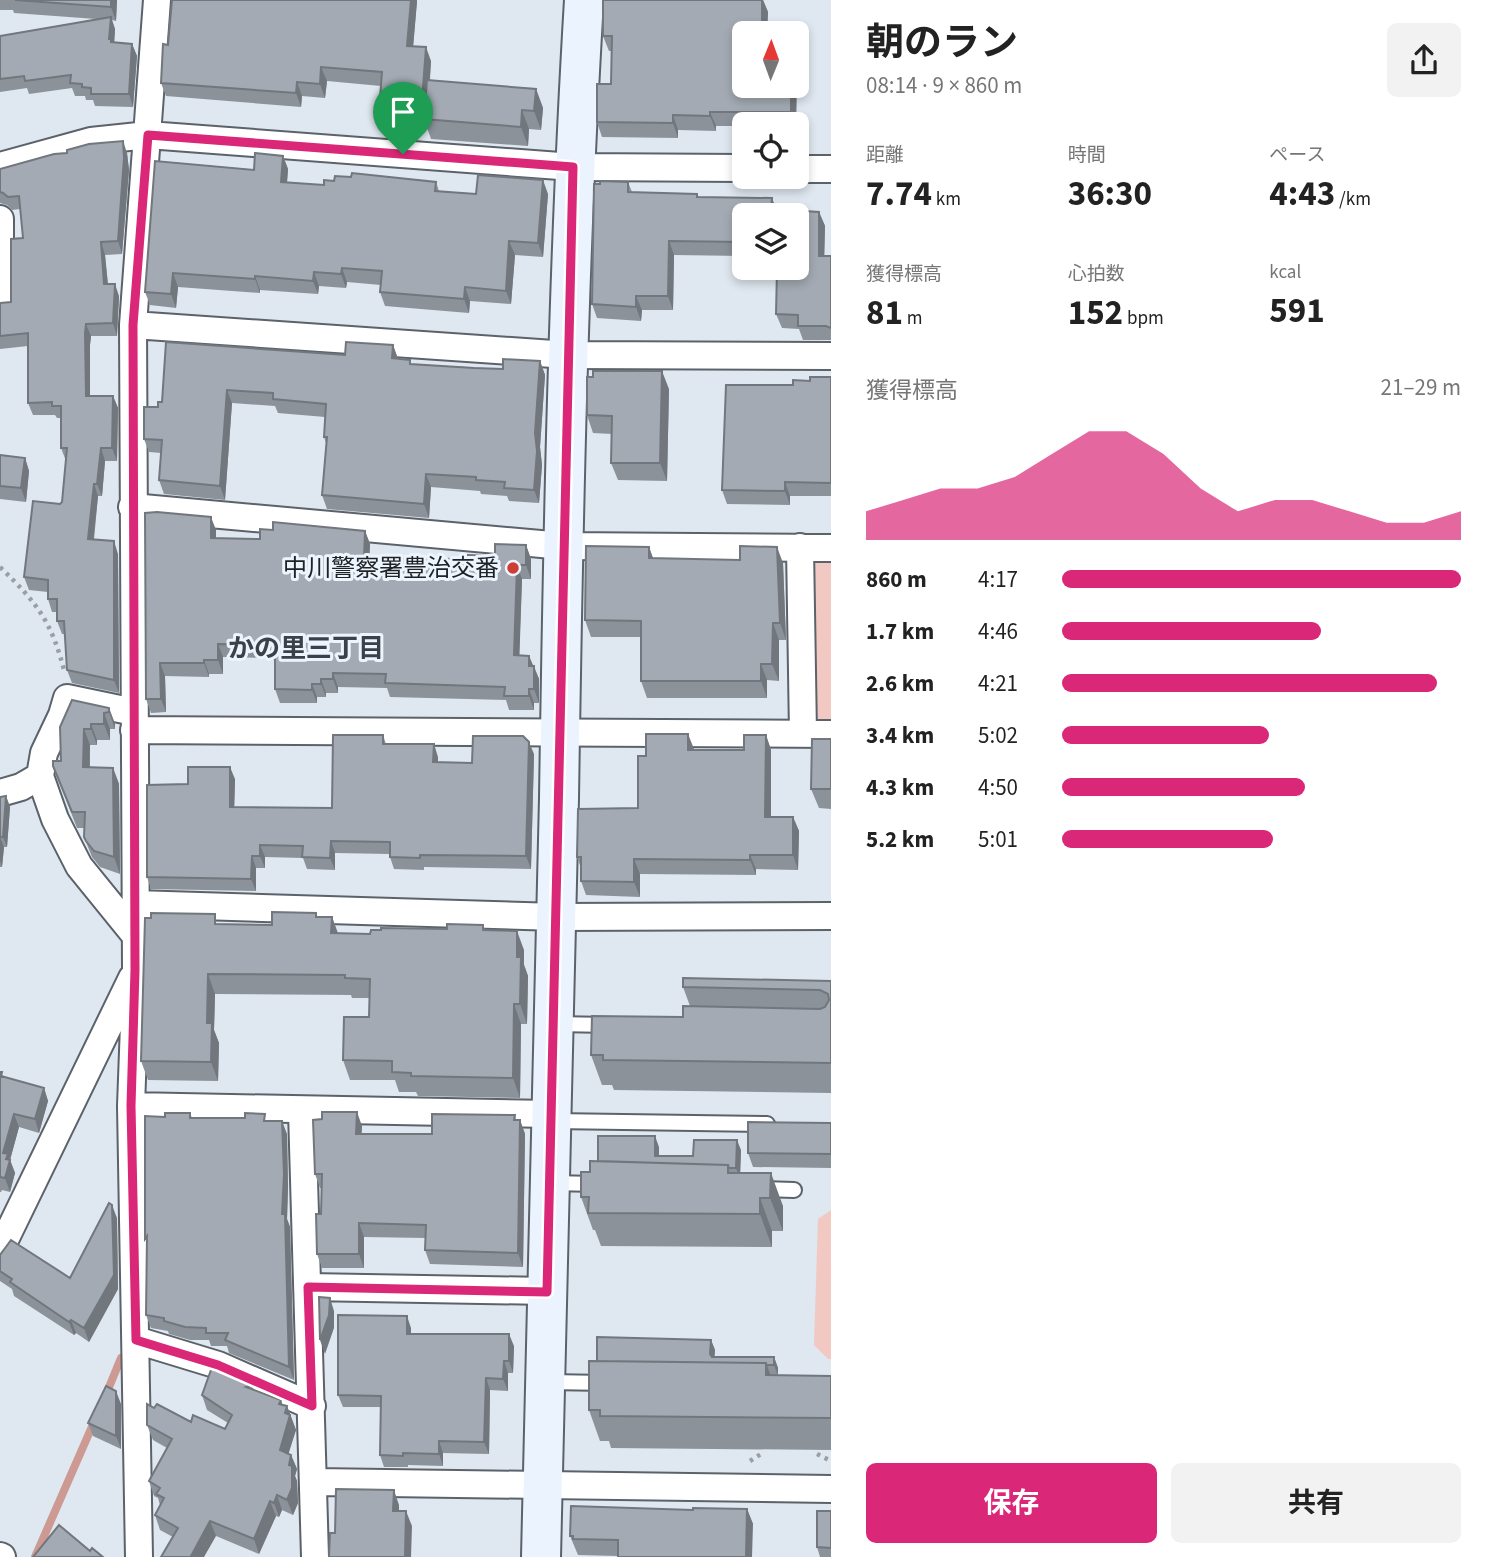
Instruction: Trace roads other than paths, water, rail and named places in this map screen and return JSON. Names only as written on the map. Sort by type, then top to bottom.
[{"type":"street","points":[[139,1557],[131,1106],[135,970],[133,325],[157,0]]},
{"type":"street","points":[[541,1557],[573,167],[583,0]]},
{"type":"street","points":[[0,166],[91,141],[148,135],[573,167],[732,168]]},
{"type":"street","points":[[809,169],[831,169]]},
{"type":"street","points":[[0,219],[0,300]]},
{"type":"street","points":[[133,325],[568,355],[831,356]]},
{"type":"street","points":[[132,507],[563,546],[831,548]]},
{"type":"street","points":[[800,547],[803,734]]},
{"type":"street","points":[[135,935],[79,866],[55,819],[40,776],[44,753],[67,698],[134,721],[560,733],[831,734]]},
{"type":"street","points":[[0,793],[21,787],[40,776]]},
{"type":"street","points":[[135,904],[557,917],[831,916]]},
{"type":"street","points":[[0,1250],[135,970]]},
{"type":"street","points":[[131,1106],[551,1118]]},
{"type":"street","points":[[302,1111],[316,1557]]},
{"type":"street","points":[[308,1287],[547,1292]]},
{"type":"street","points":[[136,1340],[218,1365],[312,1406]]},
{"type":"street","points":[[315,1482],[831,1489]]},
{"type":"lane","points":[[554,1024],[623,1025]]},
{"type":"lane","points":[[551,1118],[775,1124]]},
{"type":"lane","points":[[550,1183],[618,1185]]},
{"type":"lane","points":[[740,1188],[794,1190]]},
{"type":"lane","points":[[545,1382],[627,1383]]},
{"type":"waterway","points":[[105,1397],[121,1358]]},
{"type":"waterway","points":[[35,1557],[94,1422]]},
{"type":"place","name":"中川警察署豊治交番","points":[[513,568]]},
{"type":"district","name":"かの里三丁目","points":[[306,648]]}]
